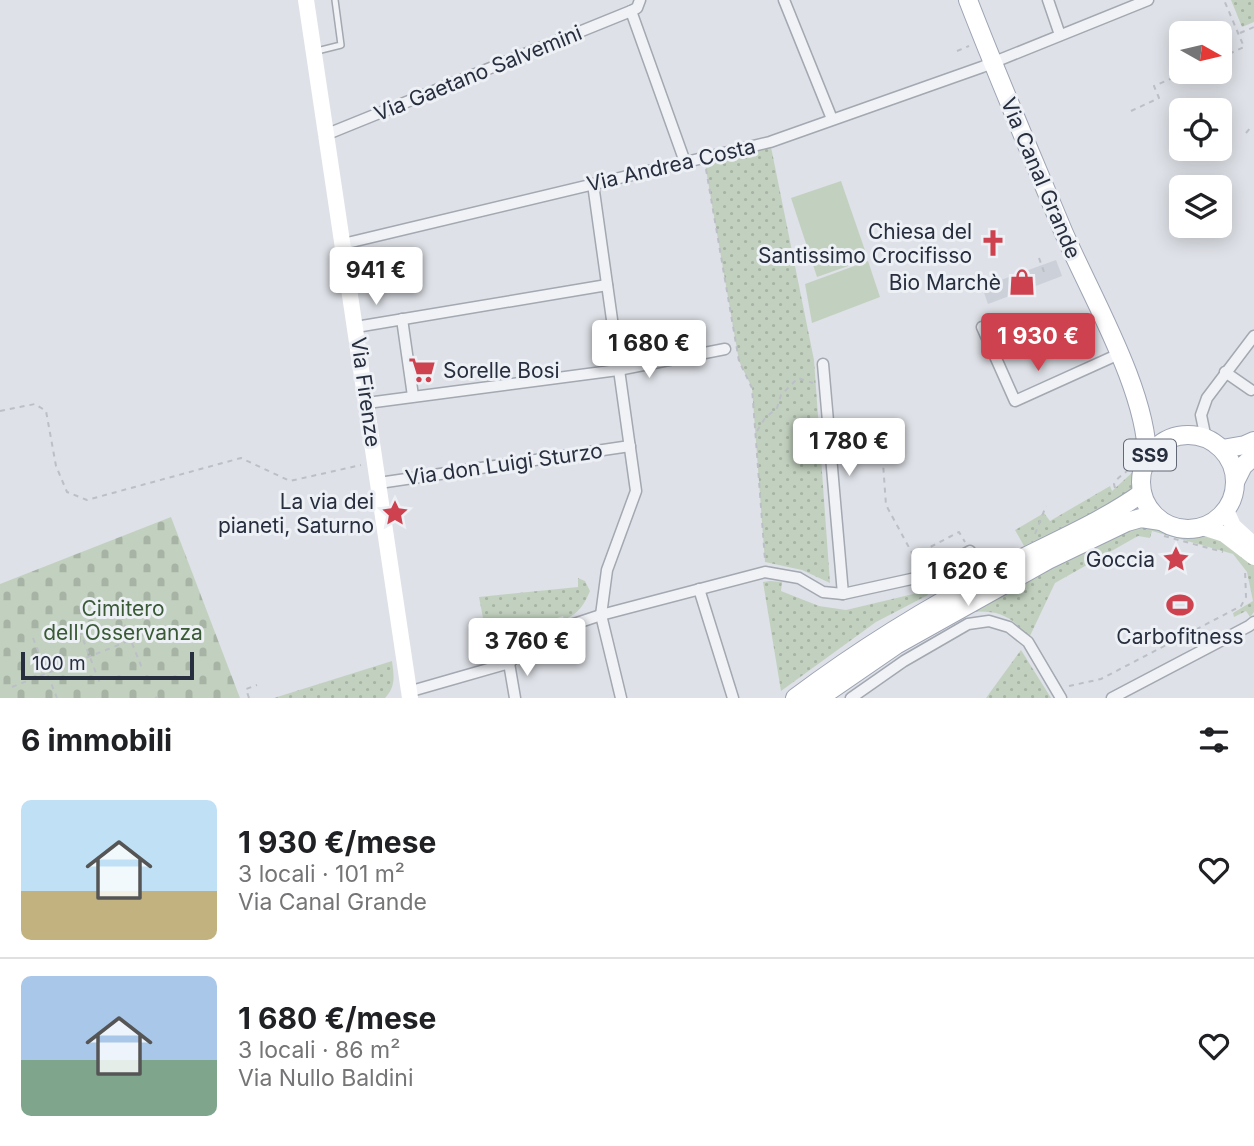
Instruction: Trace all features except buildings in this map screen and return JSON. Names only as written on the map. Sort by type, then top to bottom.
[{"type":"main road","name":"Via Canal Grande","points":[[968,0],[1063,231],[1133,390],[1144,428],[1142,457]]},
{"type":"main road","name":"Via Canal Grande","points":[[1133,390],[1156,431],[1172,438]]},
{"type":"main road","name":"SS9","points":[[1163,529],[1142,493],[1142,457],[1172,438],[1195,435],[1222,449]]},
{"type":"main road","points":[[819,698],[896,645],[1048,560],[1127,522],[1141,518],[1163,529],[1174,527],[1188,530],[1216,520],[1226,510],[1233,496],[1235,482],[1233,470],[1222,449],[1254,441]]},
{"type":"main road","points":[[1235,482],[1243,466],[1254,456]]},
{"type":"main road","name":"SS9","points":[[795,698],[884,638],[967,587],[1118,510],[1142,493]]},
{"type":"street","name":"Via Firenze","points":[[306,0],[409,695]]},
{"type":"street","name":"Via Gaetano Salvemini","points":[[325,135],[631,11],[637,8],[640,0]]},
{"type":"street","points":[[784,0],[832,120]]},
{"type":"street","points":[[1048,0],[1060,35]]},
{"type":"street","name":"Via Andrea Costa","points":[[343,244],[769,142],[992,63],[1148,0]]},
{"type":"street","points":[[631,11],[685,162]]},
{"type":"street","points":[[593,184],[636,491],[607,570],[601,615],[621,698]]},
{"type":"street","points":[[356,327],[607,285]]},
{"type":"street","points":[[402,319],[413,396]]},
{"type":"street","points":[[982,327],[1015,401],[1119,354]]},
{"type":"street","points":[[1206,439],[1202,408],[1225,372],[1254,336]]},
{"type":"street","points":[[367,403],[618,370],[725,349]]},
{"type":"street","points":[[823,365],[843,594]]},
{"type":"street","points":[[1225,372],[1252,391]]},
{"type":"street","name":"Via don Luigi Sturzo","points":[[379,483],[630,446]]},
{"type":"street","points":[[1226,510],[1233,526],[1254,545]]},
{"type":"street","points":[[1202,527],[1224,534],[1250,560]]},
{"type":"street","points":[[409,695],[509,663],[538,636],[601,615],[765,572],[799,579],[823,592],[843,594],[925,576],[970,551]]},
{"type":"street","points":[[699,589],[733,698]]},
{"type":"street","points":[[851,698],[904,661],[968,624],[989,621],[1009,627],[1028,642],[1063,692]]},
{"type":"street","points":[[1112,698],[1254,622]]},
{"type":"street","points":[[509,663],[515,698]]},
{"type":"lane","points":[[313,52],[341,45],[335,0]]},
{"type":"path","points":[[1224,0],[1244,47],[1232,52]]},
{"type":"path","points":[[1239,33],[1254,27]]},
{"type":"path","points":[[957,51],[973,44]]},
{"type":"path","points":[[1131,111],[1159,98],[1154,86],[1169,80]]},
{"type":"path","points":[[1247,133],[1252,126]]},
{"type":"path","points":[[704,158],[739,361],[752,388],[765,572]]},
{"type":"path","points":[[1039,258],[1044,272]]},
{"type":"path","points":[[756,434],[765,418],[777,408],[781,395],[798,378],[816,384],[825,382]]},
{"type":"path","points":[[0,411],[35,404],[46,411],[56,467],[67,492],[87,500],[241,458],[290,481],[376,462]]},
{"type":"path","points":[[877,429],[880,435],[886,505],[921,569]]},
{"type":"path","points":[[1115,488],[1116,479],[1126,474],[1142,457]]},
{"type":"path","points":[[1034,535],[1046,506]]},
{"type":"path","points":[[1163,529],[1227,553]]},
{"type":"path","points":[[1063,692],[1101,680],[1241,606],[1245,597],[1250,560]]},
{"type":"path","points":[[117,606],[142,668]]},
{"type":"path","points":[[76,621],[101,686]]},
{"type":"path","points":[[12,687],[164,626]]},
{"type":"path","points":[[33,638],[57,698]]},
{"type":"path","points":[[249,698],[246,689],[257,685]]},
{"type":"shaded area","name":"Bio Marchè","points":[[1056,260],[1062,276],[988,304],[982,287]]},
{"type":"green space","points":[[1231,0],[1254,0],[1254,22],[1242,27]]},
{"type":"green space","points":[[770,142],[814,360],[830,583],[802,570],[765,562],[752,388],[739,361],[704,158]]},
{"type":"green space","points":[[841,181],[868,259],[817,277],[791,198]]},
{"type":"green space","points":[[868,261],[880,297],[812,323],[805,284]]},
{"type":"green space","points":[[1134,471],[1132,489],[1126,496],[1024,546],[1015,530],[1044,513],[1050,521],[1110,486],[1112,491]]},
{"type":"green space","name":"Cimitero dell'Osservanza","points":[[171,517],[240,698],[0,698],[0,584]]},
{"type":"green space","points":[[1135,524],[1182,536],[1223,538],[1254,565],[1254,612],[1250,617],[1246,611],[1234,617],[1233,613],[1253,601],[1247,572],[1233,554],[1152,531],[1150,538],[1138,536],[1055,583],[1029,638],[1015,623],[1002,615],[966,612]]},
{"type":"green space","points":[[578,578],[585,581],[590,591],[577,611],[564,620],[563,616],[530,627],[490,655],[479,597],[578,587]]},
{"type":"green space","points":[[763,582],[782,582],[781,591],[819,606],[846,610],[926,591],[928,595],[876,622],[781,691]]},
{"type":"green space","points":[[1021,650],[1051,698],[986,698]]},
{"type":"green space","points":[[392,661],[393,685],[385,698],[274,698]]},
{"type":"place","name":"Chiesa del Santissimo Crocifisso","points":[[993,243]]},
{"type":"place","name":"Bio Marchè","points":[[1022,282]]},
{"type":"place","name":"Sorelle Bosi","points":[[422,370]]},
{"type":"place","name":"La via dei pianeti, Saturno","points":[[395,513]]},
{"type":"place","name":"Goccia","points":[[1176,559]]},
{"type":"place","name":"Carbofitness","points":[[1180,605]]}]
